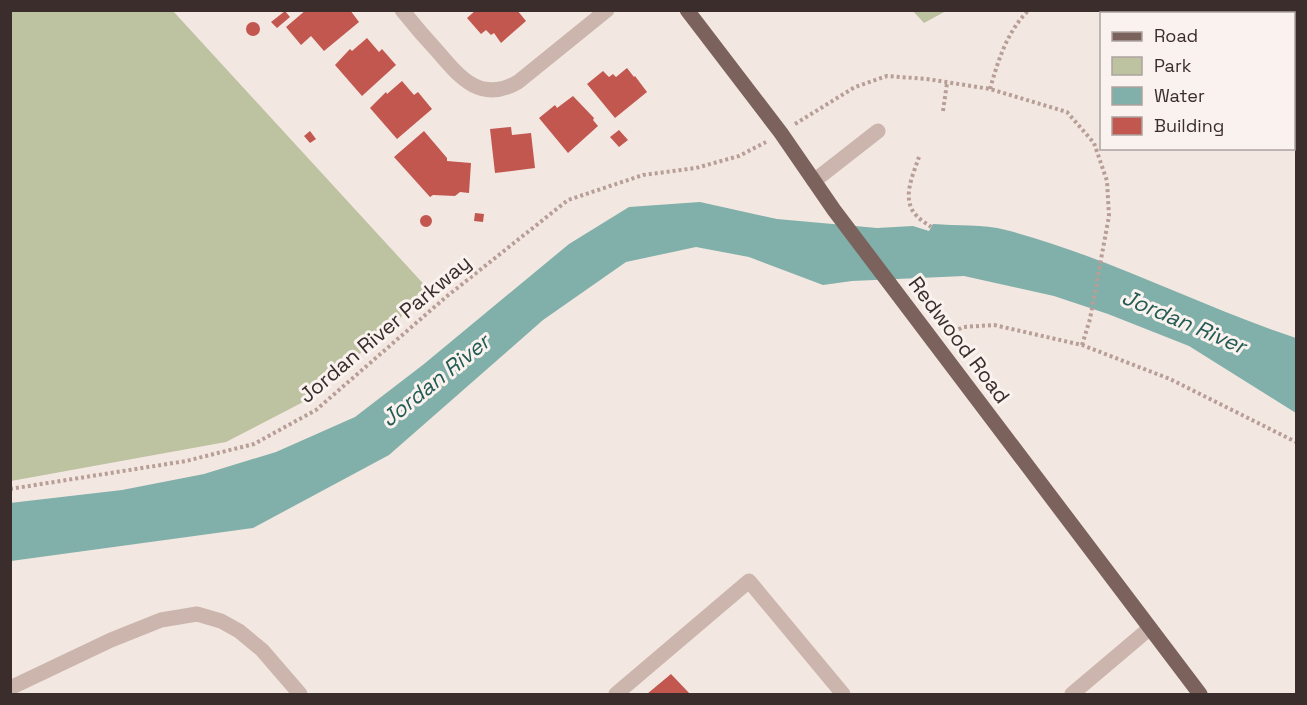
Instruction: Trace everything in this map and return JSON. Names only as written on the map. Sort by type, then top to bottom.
[{"type":"main road","name":"Redwood Road","points":[[687,10],[781,133],[834,210],[1200,694]]},
{"type":"street","points":[[402,10],[460,77],[477,88],[498,89],[518,82],[607,10]]},
{"type":"street","points":[[814,181],[878,132]]},
{"type":"street","points":[[616,694],[749,581],[843,694]]},
{"type":"street","points":[[10,688],[111,640],[161,620],[196,614],[221,621],[239,631],[262,650],[300,694]]},
{"type":"street","points":[[1072,694],[1149,628]]},
{"type":"path","points":[[990,89],[998,60],[1011,34],[1029,10]]},
{"type":"path","points":[[815,111],[855,87],[887,76],[990,89],[1067,112],[1094,143],[1107,181],[1109,216],[1090,319],[1082,345]]},
{"type":"path","points":[[943,111],[947,83]]},
{"type":"path","name":"Jordan River Parkway","points":[[10,489],[186,461],[254,444],[316,410],[446,297],[568,200],[644,175],[696,168],[760,147]]},
{"type":"path","points":[[919,157],[908,194],[910,205],[916,216],[931,227]]},
{"type":"path","points":[[934,342],[963,327],[994,325],[1082,345],[1170,379],[1296,442]]},
{"type":"green space","points":[[11,10],[173,11],[430,291],[309,399],[226,442],[11,481]]},
{"type":"green space","points":[[913,11],[946,11],[924,23]]},
{"type":"water","name":"Jordan River","points":[[700,202],[777,219],[877,228],[913,226],[929,231],[933,224],[988,227],[1006,230],[1080,253],[1296,338],[1296,413],[1189,346],[1108,314],[1054,296],[964,276],[852,281],[823,285],[749,257],[696,247],[626,262],[543,320],[389,455],[253,528],[11,561],[10,503],[122,490],[204,474],[276,452],[355,417],[424,364],[569,244],[629,207]]},
{"type":"building","points":[[306,10],[350,10],[359,22],[324,51],[311,36],[301,45],[286,27]]},
{"type":"building","points":[[476,10],[517,10],[526,21],[501,43],[494,33],[491,35],[486,30],[481,34],[467,18]]},
{"type":"building","points":[[285,11],[290,17],[277,28],[271,22]]},
{"type":"building","points":[[250,22],[256,22],[260,29],[256,36],[250,36],[246,32],[246,26]]},
{"type":"building","points":[[367,38],[379,52],[382,49],[396,65],[362,96],[335,65],[350,49],[352,51]]},
{"type":"building","points":[[627,68],[647,92],[615,118],[587,84],[603,71],[609,77],[613,74],[616,77]]},
{"type":"building","points":[[402,81],[414,95],[418,92],[432,109],[397,139],[370,108],[386,92],[387,94]]},
{"type":"building","points":[[573,96],[594,118],[598,126],[568,153],[539,118],[555,105],[557,108]]},
{"type":"building","points":[[511,127],[512,135],[531,133],[535,168],[495,173],[490,129]]},
{"type":"building","points":[[619,130],[628,140],[619,147],[610,137]]},
{"type":"building","points":[[310,131],[316,139],[310,143],[304,136]]},
{"type":"building","points":[[424,131],[447,158],[447,161],[471,163],[469,193],[460,192],[455,196],[433,195],[430,197],[394,157]]},
{"type":"building","points":[[475,213],[484,214],[483,222],[474,221]]},
{"type":"building","points":[[426,215],[432,221],[426,227],[420,221]]},
{"type":"building","points":[[671,674],[690,694],[647,694]]}]
